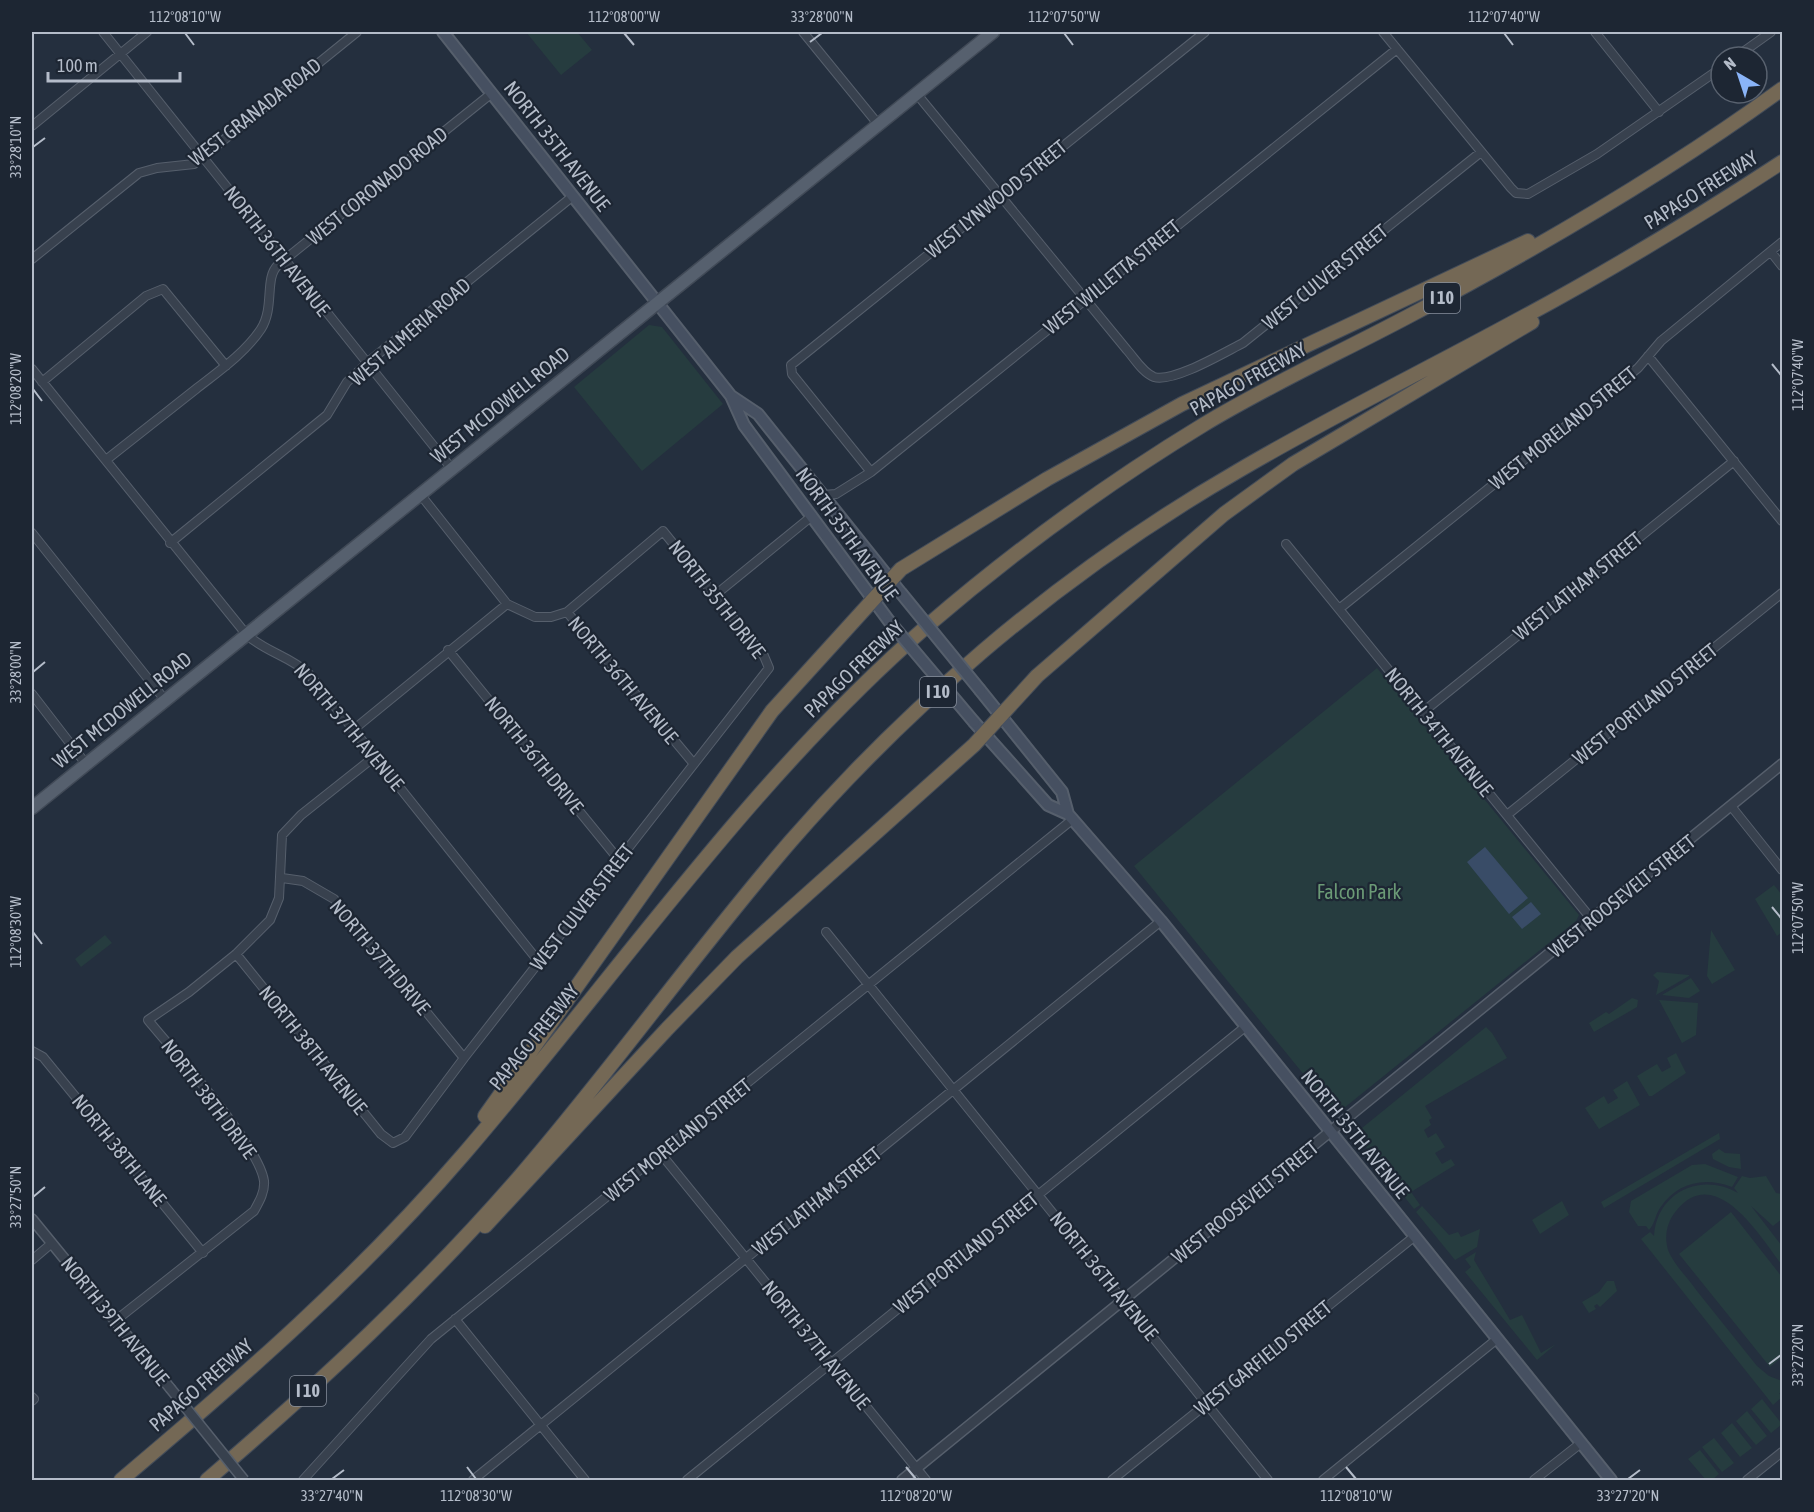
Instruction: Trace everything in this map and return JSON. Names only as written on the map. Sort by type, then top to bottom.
[{"type":"highway","name":"PAPAGO FREEWAY","points":[[122,1480],[296,1328],[406,1218],[470,1147],[700,862],[776,775],[832,716],[930,624],[1083,505],[1203,425],[1441,298],[1593,212],[1745,116],[1782,89]]},
{"type":"highway","name":"PAPAGO FREEWAY","points":[[207,1480],[407,1299],[523,1172],[791,841],[859,767],[980,654],[1089,568],[1232,474],[1620,264],[1782,162]]},
{"type":"highway","points":[[406,1218],[557,1015],[772,711],[876,604],[901,569],[1047,479],[1197,396],[1396,304],[1471,266],[1593,212]]},
{"type":"highway","points":[[407,1299],[509,1204],[643,1054],[737,957],[984,734],[995,710],[1251,493],[1366,418],[1517,331],[1620,264]]},
{"type":"main road","name":"NORTH 35TH AVENUE","points":[[443,32],[731,396],[744,425],[876,604],[984,734],[1048,805],[1070,816]]},
{"type":"main road","name":"WEST MCDOWELL ROAD","points":[[32,808],[993,32]]},
{"type":"main road","name":"NORTH 35TH AVENUE","points":[[731,396],[758,414],[1062,792],[1070,816],[1161,921],[1611,1480]]},
{"type":"street","name":"NORTH 36TH AVENUE","points":[[103,32],[452,469]]},
{"type":"street","points":[[32,126],[147,32]]},
{"type":"street","name":"WEST GRANADA ROAD","points":[[32,259],[130,179],[149,169],[194,164],[357,32]]},
{"type":"street","points":[[803,32],[878,124]]},
{"type":"street","name":"WEST LYNWOOD STREET","points":[[871,472],[790,369],[791,365],[1205,32]]},
{"type":"street","points":[[1383,32],[1516,193],[1528,194],[1576,168],[1709,77]]},
{"type":"street","points":[[1594,32],[1659,112]]},
{"type":"street","points":[[1753,45],[1771,32]]},
{"type":"street","name":"WEST WILLETTA STREET","points":[[823,495],[836,494],[871,472],[1397,49]]},
{"type":"street","name":"WEST CORONADO ROAD","points":[[106,460],[226,366],[261,329],[271,307],[272,271],[492,93]]},
{"type":"street","points":[[916,93],[1085,299]]},
{"type":"street","name":"WEST CULVER STREET","points":[[1085,299],[1146,372],[1155,377],[1166,378],[1243,343],[1481,152]]},
{"type":"street","name":"WEST ALMERIA ROAD","points":[[170,543],[327,415],[347,382],[367,363],[573,196]]},
{"type":"street","name":"WEST MORELAND STREET","points":[[1339,609],[1638,368],[1661,341],[1782,242]]},
{"type":"street","points":[[1771,252],[1782,266]]},
{"type":"street","points":[[42,382],[147,296],[163,289],[226,366]]},
{"type":"street","points":[[1648,356],[1782,521]]},
{"type":"street","name":"NORTH 37TH AVENUE","points":[[32,369],[170,543],[246,634],[258,645],[282,654],[300,665],[539,962]]},
{"type":"street","name":"WEST LATHAM STREET","points":[[1423,712],[1734,461]]},
{"type":"street","name":"NORTH 36TH AVENUE","points":[[420,494],[507,604],[535,617],[551,617],[567,612],[694,764]]},
{"type":"street","points":[[714,596],[812,516]]},
{"type":"street","name":"NORTH 35TH DRIVE","points":[[567,612],[663,531],[764,656],[769,668]]},
{"type":"street","points":[[32,533],[165,700]]},
{"type":"street","name":"NORTH 34TH AVENUE","points":[[1286,544],[1593,921]]},
{"type":"street","name":"WEST PORTLAND STREET","points":[[1507,815],[1782,593]]},
{"type":"street","points":[[353,730],[507,604]]},
{"type":"street","name":"NORTH 36TH DRIVE","points":[[448,650],[619,860]]},
{"type":"street","name":"WEST CULVER STREET","points":[[393,1143],[405,1137],[464,1058],[769,668]]},
{"type":"street","points":[[32,694],[86,764]]},
{"type":"street","points":[[236,954],[270,920],[279,898],[282,878],[279,863],[282,835],[301,815],[374,757]]},
{"type":"street","name":"WEST ROOSEVELT STREET","points":[[902,1480],[1593,921],[1782,764]]},
{"type":"street","points":[[1731,806],[1782,870]]},
{"type":"street","name":"WEST MORELAND STREET","points":[[303,1480],[418,1352],[455,1319],[870,985],[1070,816]]},
{"type":"street","name":"NORTH 37TH DRIVE","points":[[282,878],[303,881],[334,899],[464,1058]]},
{"type":"street","name":"WEST LATHAM STREET","points":[[473,1480],[1161,921]]},
{"type":"street","name":"NORTH 36TH AVENUE","points":[[826,932],[1268,1480]]},
{"type":"street","name":"NORTH 38TH DRIVE","points":[[203,1253],[254,1211],[261,1197],[264,1182],[249,1146],[148,1020],[189,992],[236,954]]},
{"type":"street","name":"NORTH 38TH AVENUE","points":[[236,954],[381,1134],[393,1143]]},
{"type":"street","name":"WEST PORTLAND STREET","points":[[687,1480],[1245,1027]]},
{"type":"street","name":"NORTH 38TH LANE","points":[[32,1051],[43,1057],[203,1253]]},
{"type":"street","name":"NORTH 37TH AVENUE","points":[[661,1154],[926,1480]]},
{"type":"street","name":"NORTH 39TH AVENUE","points":[[32,1219],[244,1480]]},
{"type":"street","name":"WEST GARFIELD STREET","points":[[1112,1480],[1415,1236]]},
{"type":"street","points":[[32,1260],[52,1243]]},
{"type":"street","points":[[115,1322],[203,1253]]},
{"type":"street","points":[[455,1319],[585,1480]]},
{"type":"street","points":[[1323,1480],[1497,1339]]},
{"type":"street","points":[[1534,1480],[1581,1443]]},
{"type":"street","points":[[1747,1480],[1782,1452]]},
{"type":"green space","points":[[526,32],[577,32],[592,50],[561,75]]},
{"type":"green space","points":[[649,325],[662,327],[723,404],[642,471],[574,387]]},
{"type":"green space","name":"Falcon Park","points":[[1377,668],[1579,915],[1576,921],[1339,1112],[1331,1108],[1134,866]]},
{"type":"green space","points":[[1774,885],[1782,895],[1782,932],[1777,936],[1755,899]]},
{"type":"green space","points":[[1711,930],[1735,970],[1712,984],[1707,976]]},
{"type":"green space","points":[[105,935],[112,943],[81,967],[75,959]]},
{"type":"green space","points":[[1657,972],[1689,976],[1656,995],[1659,981],[1653,975]]},
{"type":"green space","points":[[1691,978],[1700,991],[1689,998],[1662,995]]},
{"type":"green space","points":[[1632,998],[1638,1000],[1637,1007],[1594,1032],[1589,1023],[1606,1012],[1609,1014]]},
{"type":"green space","points":[[1659,1000],[1698,1003],[1696,1035],[1682,1043]]},
{"type":"green space","points":[[1486,1027],[1507,1058],[1425,1106],[1432,1118],[1429,1120],[1431,1125],[1424,1130],[1428,1138],[1436,1133],[1445,1147],[1435,1153],[1442,1164],[1451,1159],[1455,1165],[1411,1192],[1420,1205],[1414,1209],[1361,1141],[1362,1128]]},
{"type":"green space","points":[[1676,1053],[1686,1073],[1649,1096],[1637,1076],[1657,1064],[1662,1072],[1671,1067],[1667,1058]]},
{"type":"green space","points":[[1627,1081],[1640,1105],[1599,1129],[1585,1108],[1604,1096],[1608,1104],[1618,1098],[1613,1090]]},
{"type":"green space","points":[[1719,1133],[1720,1139],[1604,1208],[1601,1202]]},
{"type":"green space","points":[[1719,1149],[1725,1153],[1740,1154],[1741,1169],[1729,1167],[1713,1159],[1712,1154]]},
{"type":"green space","points":[[1705,1164],[1738,1177],[1732,1187],[1701,1182],[1682,1187],[1667,1199],[1649,1230],[1646,1226],[1638,1226],[1629,1212],[1631,1201],[1692,1165]]},
{"type":"green space","points":[[1742,1176],[1750,1178],[1766,1176],[1776,1193],[1782,1194],[1782,1219],[1773,1226],[1751,1206],[1782,1246],[1782,1265],[1750,1223],[1736,1209],[1722,1199],[1706,1195],[1691,1198],[1676,1211],[1670,1220],[1666,1240],[1668,1250],[1677,1266],[1757,1366],[1769,1376],[1782,1381],[1782,1393],[1779,1393],[1782,1397],[1773,1405],[1641,1239],[1650,1232],[1654,1236],[1663,1208],[1683,1190],[1710,1185],[1724,1187],[1738,1193],[1734,1188]]},
{"type":"green space","points":[[1562,1201],[1569,1215],[1540,1234],[1532,1220]]},
{"type":"green space","points":[[1422,1206],[1449,1235],[1458,1232],[1461,1237],[1480,1229],[1477,1247],[1455,1260],[1416,1212]]},
{"type":"green space","points":[[1731,1212],[1782,1277],[1782,1357],[1770,1367],[1679,1254]]},
{"type":"green space","points":[[1476,1252],[1474,1260],[1510,1320],[1522,1315],[1541,1353],[1556,1344],[1537,1360],[1465,1272],[1471,1267],[1465,1259]]},
{"type":"green space","points":[[1607,1281],[1614,1281],[1617,1291],[1600,1307],[1597,1304],[1594,1306],[1596,1309],[1589,1313],[1582,1302],[1599,1292]]},
{"type":"green space","points":[[1762,1399],[1782,1424],[1771,1433],[1751,1409]]},
{"type":"green space","points":[[1747,1411],[1767,1436],[1756,1445],[1736,1421]]},
{"type":"green space","points":[[1732,1423],[1752,1448],[1740,1457],[1721,1433]]},
{"type":"green space","points":[[1714,1438],[1734,1463],[1722,1472],[1702,1447]]},
{"type":"green space","points":[[1700,1450],[1719,1474],[1712,1480],[1706,1480],[1688,1459]]},
{"type":"water","points":[[1485,847],[1528,898],[1509,914],[1467,862]]},
{"type":"water","points":[[1531,902],[1541,914],[1522,929],[1512,917]]}]
